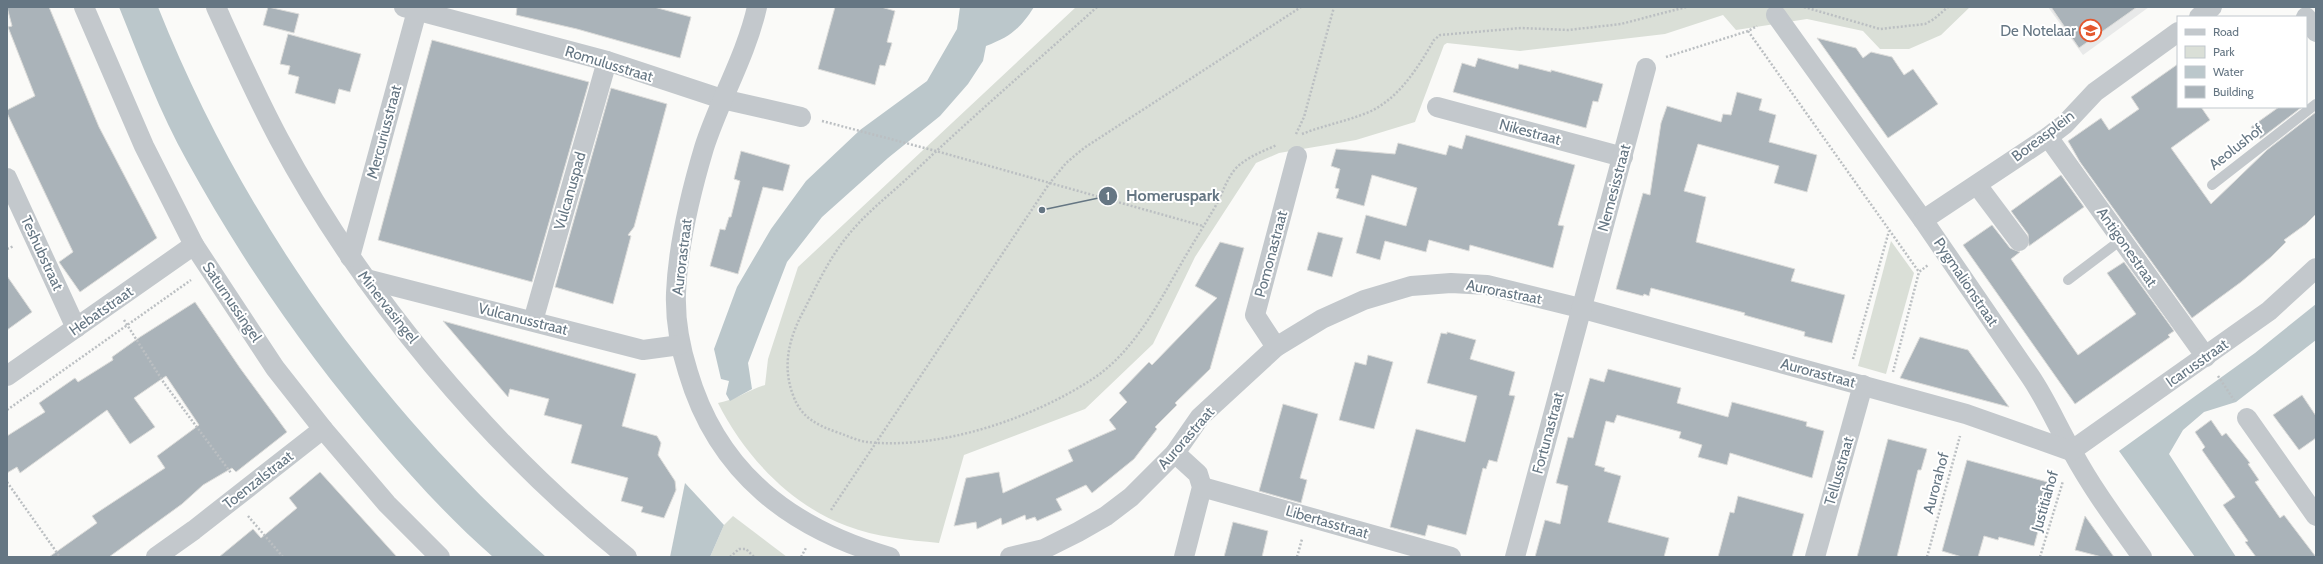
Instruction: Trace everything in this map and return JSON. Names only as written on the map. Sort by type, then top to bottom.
[{"type":"street","name":"Saturnussingel","points":[[84,7],[144,146],[194,245],[275,368],[322,429],[387,504],[440,557]]},
{"type":"street","name":"Minervasingel","points":[[216,7],[279,139],[350,257],[366,279],[456,393],[496,436],[591,528],[627,557]]},
{"type":"street","name":"Aurorastraat","points":[[757,7],[704,148],[690,201],[682,242],[676,294],[680,345],[703,416],[731,459],[762,492],[789,513],[818,530],[854,547],[890,557]]},
{"type":"street","points":[[2200,16],[2212,7]]},
{"type":"street","points":[[2299,7],[2305,16]]},
{"type":"street","name":"Mercuriusstraat","points":[[350,257],[413,8]]},
{"type":"street","name":"Romulusstraat","points":[[413,8],[607,61],[722,99],[801,117]]},
{"type":"street","name":"Pygmalionstraat","points":[[1776,16],[1923,220],[2047,401],[2071,451],[2094,490],[2142,557]]},
{"type":"street","points":[[2307,18],[2316,32]]},
{"type":"street","name":"Boreasplein","points":[[1923,220],[1977,185],[2065,124],[2095,92],[2177,33]]},
{"type":"street","name":"Vulcanuspad","points":[[533,321],[607,61]]},
{"type":"street","name":"Nemesisstraat","points":[[1580,308],[1623,157],[1646,68]]},
{"type":"street","name":"Nikestraat","points":[[1436,106],[1623,157]]},
{"type":"street","name":"Antigonestraat","points":[[2048,136],[2211,365]]},
{"type":"street","name":"Pomonastraat","points":[[1276,347],[1255,315],[1297,156]]},
{"type":"street","name":"Teshubstraat","points":[[7,178],[76,328]]},
{"type":"street","points":[[1977,185],[2019,242]]},
{"type":"street","name":"Hebatstraat","points":[[7,376],[194,245]]},
{"type":"street","name":"Icarusstraat","points":[[2071,451],[2211,365],[2316,268]]},
{"type":"street","name":"Vulcanusstraat","points":[[366,279],[643,350],[680,345]]},
{"type":"street","name":"Aurorastraat","points":[[1010,557],[1044,549],[1106,516],[1131,497],[1175,453],[1200,417],[1276,347],[1322,319],[1364,300],[1411,286],[1451,283],[1487,285],[1580,308],[1966,414],[2071,451]]},
{"type":"street","name":"Fortunastraat","points":[[1515,557],[1580,308]]},
{"type":"street","name":"Tellusstraat","points":[[1814,557],[1855,383]]},
{"type":"street","points":[[2241,410],[2316,516]]},
{"type":"street","name":"Toenzalstraat","points":[[156,557],[194,530],[322,429]]},
{"type":"street","points":[[1175,453],[1198,474],[1202,487],[1184,557]]},
{"type":"street","name":"Libertasstraat","points":[[1202,487],[1451,557]]},
{"type":"street","name":"Toenzalstraat","points":[[182,557],[194,530]]},
{"type":"lane","name":"Aeolushof","points":[[2212,185],[2316,104]]},
{"type":"lane","points":[[2068,280],[2122,240]]},
{"type":"path","points":[[877,442],[864,442],[810,420],[798,408],[789,384],[786,368],[788,350],[804,310],[827,265],[850,233],[936,151],[1097,7]]},
{"type":"path","points":[[800,557],[1050,184],[1066,163],[1084,148],[1301,7]]},
{"type":"path","points":[[1297,156],[1295,137],[1304,117],[1334,7]]},
{"type":"path","points":[[1804,7],[1880,29],[1925,24],[1934,19],[1948,7]]},
{"type":"path","points":[[1646,68],[1659,65],[1660,59],[1748,31],[1776,16]]},
{"type":"path","points":[[1748,31],[1919,272]]},
{"type":"path","points":[[843,126],[1203,226]]},
{"type":"path","points":[[1855,383],[1890,231]]},
{"type":"path","points":[[1888,392],[1919,272],[1946,254]]},
{"type":"path","points":[[7,410],[209,267]]},
{"type":"path","points":[[113,303],[164,383],[239,495],[283,557]]},
{"type":"path","points":[[2211,365],[2241,410]]},
{"type":"path","name":"Aurorahof","points":[[1927,557],[1966,414]]},
{"type":"path","name":"Justitiahof","points":[[2040,557],[2071,451]]},
{"type":"path","points":[[7,482],[60,557]]},
{"type":"path","points":[[730,557],[739,549],[746,549],[754,557]]},
{"type":"shaded area","name":"De Notelaar","points":[[2048,7],[2149,7],[2083,55]]},
{"type":"green space","points":[[1076,7],[1970,7],[1941,35],[1909,49],[1880,49],[1863,31],[1807,19],[1736,30],[1723,15],[1665,34],[1520,51],[1447,43],[1444,45],[1415,122],[1356,140],[1279,153],[1256,163],[1195,257],[1153,344],[1085,409],[964,455],[939,543],[869,533],[826,517],[788,492],[771,476],[741,441],[718,403],[730,400],[765,385],[768,359],[798,267]]},
{"type":"green space","points":[[1891,241],[1914,273],[1886,374],[1858,366]]},
{"type":"green space","points":[[733,516],[787,557],[710,557],[724,525]]},
{"type":"water","points":[[119,7],[158,7],[192,85],[230,161],[273,234],[320,304],[371,372],[425,437],[484,499],[546,557],[493,557],[421,486],[381,441],[327,375],[253,271],[230,235],[187,161],[159,105]]},
{"type":"water","points":[[960,7],[1034,7],[1019,27],[1008,36],[986,46],[983,61],[968,84],[940,116],[888,158],[822,217],[787,262],[748,363],[752,389],[730,401],[726,394],[729,381],[721,379],[714,349],[737,287],[771,229],[806,181],[860,130],[927,81],[957,29]]},
{"type":"water","points":[[2316,304],[2316,340],[2236,402],[2204,412],[2183,430],[2169,454],[2236,557],[2195,557],[2119,451],[2255,353]]},
{"type":"water","points":[[685,483],[724,525],[710,557],[670,557]]},
{"type":"building","points":[[7,7],[49,7],[99,127],[157,238],[80,292],[59,262],[73,252],[7,113],[7,110],[35,96],[8,27],[12,26]]},
{"type":"building","points":[[268,7],[299,14],[294,33],[263,25]]},
{"type":"building","points":[[517,7],[654,7],[691,17],[680,58],[577,29],[516,15]]},
{"type":"building","points":[[835,7],[881,7],[895,11],[887,42],[892,43],[885,66],[880,65],[875,85],[818,69]]},
{"type":"building","name":"De Notelaar","points":[[2051,7],[2137,7],[2079,48]]},
{"type":"building","points":[[288,34],[361,54],[350,92],[339,89],[335,104],[295,93],[299,77],[288,74],[290,66],[280,64]]},
{"type":"building","points":[[1817,38],[1856,48],[1863,58],[1871,52],[1892,57],[1904,75],[1913,69],[1938,104],[1888,138]]},
{"type":"building","points":[[432,40],[589,82],[532,282],[378,240]]},
{"type":"building","points":[[1478,58],[1518,69],[1519,64],[1551,72],[1551,70],[1603,84],[1598,102],[1593,101],[1586,128],[1453,92],[1462,63],[1475,67]]},
{"type":"building","points":[[2177,65],[2177,108],[2202,108],[2210,120],[2171,148],[2211,204],[2267,150],[2316,112],[2316,214],[2306,224],[2284,240],[2286,242],[2271,257],[2241,282],[2192,318],[2080,162],[2068,141],[2101,118],[2109,130],[2139,109],[2131,97]]},
{"type":"building","points":[[611,88],[667,104],[634,227],[628,235],[631,236],[613,304],[555,287]]},
{"type":"building","points":[[1737,92],[1762,99],[1759,110],[1776,115],[1769,142],[1817,155],[1807,192],[1774,183],[1779,166],[1698,144],[1684,191],[1706,197],[1696,242],[1795,269],[1791,281],[1845,295],[1832,343],[1804,336],[1805,332],[1744,315],[1745,313],[1651,288],[1649,296],[1644,294],[1643,296],[1616,289],[1643,193],[1650,195],[1661,123],[1667,106],[1721,122],[1723,114],[1731,115]]},
{"type":"building","points":[[2278,108],[2301,108],[2260,139],[2251,127]]},
{"type":"building","points":[[1466,135],[1575,165],[1558,225],[1564,226],[1553,268],[1470,245],[1469,251],[1429,240],[1426,252],[1385,241],[1380,260],[1356,253],[1366,215],[1406,226],[1417,188],[1372,175],[1364,206],[1336,198],[1339,189],[1335,188],[1340,169],[1331,166],[1336,149],[1395,154],[1398,143],[1446,155],[1449,145],[1462,149]]},
{"type":"building","points":[[741,151],[790,165],[783,191],[763,187],[738,274],[710,266],[720,229],[725,230],[729,217],[731,217],[740,181],[734,179]]},
{"type":"building","points":[[2061,175],[2084,207],[2029,246],[2028,234],[2011,211]]},
{"type":"building","points":[[1992,225],[2010,248],[2020,252],[2011,259],[2078,355],[2136,314],[2107,273],[2124,262],[2174,331],[2168,335],[2170,337],[2075,404],[1963,245]]},
{"type":"building","points":[[1318,232],[1343,238],[1332,277],[1307,270]]},
{"type":"building","points":[[1220,242],[1244,248],[1210,369],[1175,403],[1177,405],[1155,427],[1157,429],[1134,459],[1092,493],[1086,485],[1056,499],[1062,510],[1037,521],[1035,517],[1026,520],[1025,515],[1002,525],[1001,518],[977,529],[976,522],[954,526],[966,478],[999,472],[1003,493],[1073,461],[1068,450],[1116,429],[1109,420],[1127,402],[1119,393],[1149,362],[1152,365],[1217,298],[1195,286]]},
{"type":"building","points":[[7,276],[32,312],[7,330]]},
{"type":"building","points":[[195,302],[240,368],[287,432],[236,472],[232,468],[203,485],[182,504],[109,557],[49,557],[97,523],[92,516],[165,468],[157,456],[199,425],[166,376],[134,398],[155,427],[130,444],[107,410],[20,473],[17,467],[7,473],[7,436],[45,412],[39,403],[75,378],[78,382],[113,360],[112,357],[140,337]]},
{"type":"building","points":[[443,321],[636,374],[622,426],[657,436],[661,443],[658,455],[675,481],[676,490],[664,518],[641,512],[643,507],[621,501],[628,478],[571,463],[582,425],[544,415],[549,399],[510,389],[508,397]]},
{"type":"building","points":[[1447,332],[1476,340],[1470,359],[1515,372],[1509,395],[1515,396],[1497,462],[1489,460],[1486,469],[1483,468],[1466,535],[1428,525],[1425,536],[1390,527],[1416,429],[1465,442],[1477,396],[1427,383],[1441,333],[1447,334]]},
{"type":"building","points":[[1920,337],[1968,350],[2009,407],[1900,378]]},
{"type":"building","points":[[1368,355],[1393,362],[1374,429],[1339,420],[1355,362],[1366,365]]},
{"type":"building","points":[[1608,369],[1681,388],[1677,403],[1728,417],[1732,402],[1807,422],[1806,426],[1824,431],[1812,478],[1730,453],[1727,465],[1698,457],[1702,445],[1679,438],[1681,432],[1617,415],[1614,423],[1606,421],[1595,465],[1605,468],[1604,471],[1621,476],[1608,522],[1669,538],[1664,557],[1535,557],[1545,520],[1560,524],[1568,486],[1556,483],[1568,437],[1573,438],[1590,378],[1604,382]]},
{"type":"building","points":[[2302,395],[2316,416],[2316,438],[2299,450],[2273,415]]},
{"type":"building","points":[[1283,404],[1318,414],[1300,478],[1307,480],[1301,503],[1259,491]]},
{"type":"building","points":[[2211,420],[2222,436],[2226,433],[2250,463],[2248,464],[2259,480],[2255,482],[2280,518],[2284,515],[2316,557],[2256,557],[2245,542],[2248,541],[2223,505],[2235,497],[2202,450],[2205,447],[2195,432]]},
{"type":"building","points":[[1888,439],[1927,449],[1921,470],[1918,470],[1897,557],[1857,557]]},
{"type":"building","points":[[1967,460],[2051,483],[2034,546],[1999,537],[1998,540],[1984,536],[1978,557],[1962,557],[1942,551]]},
{"type":"building","points":[[320,472],[397,557],[219,557],[253,529],[261,538],[297,508],[289,498]]},
{"type":"building","points":[[1738,496],[1804,514],[1792,557],[1718,557],[1730,512],[1734,513]]},
{"type":"building","points":[[2085,516],[2114,557],[2102,557],[2075,550]]},
{"type":"building","points":[[1233,522],[1268,531],[1262,557],[1224,557]]},
{"type":"place","name":"De Notelaar","points":[[2091,31]]},
{"type":"place","name":"Homeruspark","points":[[1042,210]]}]
